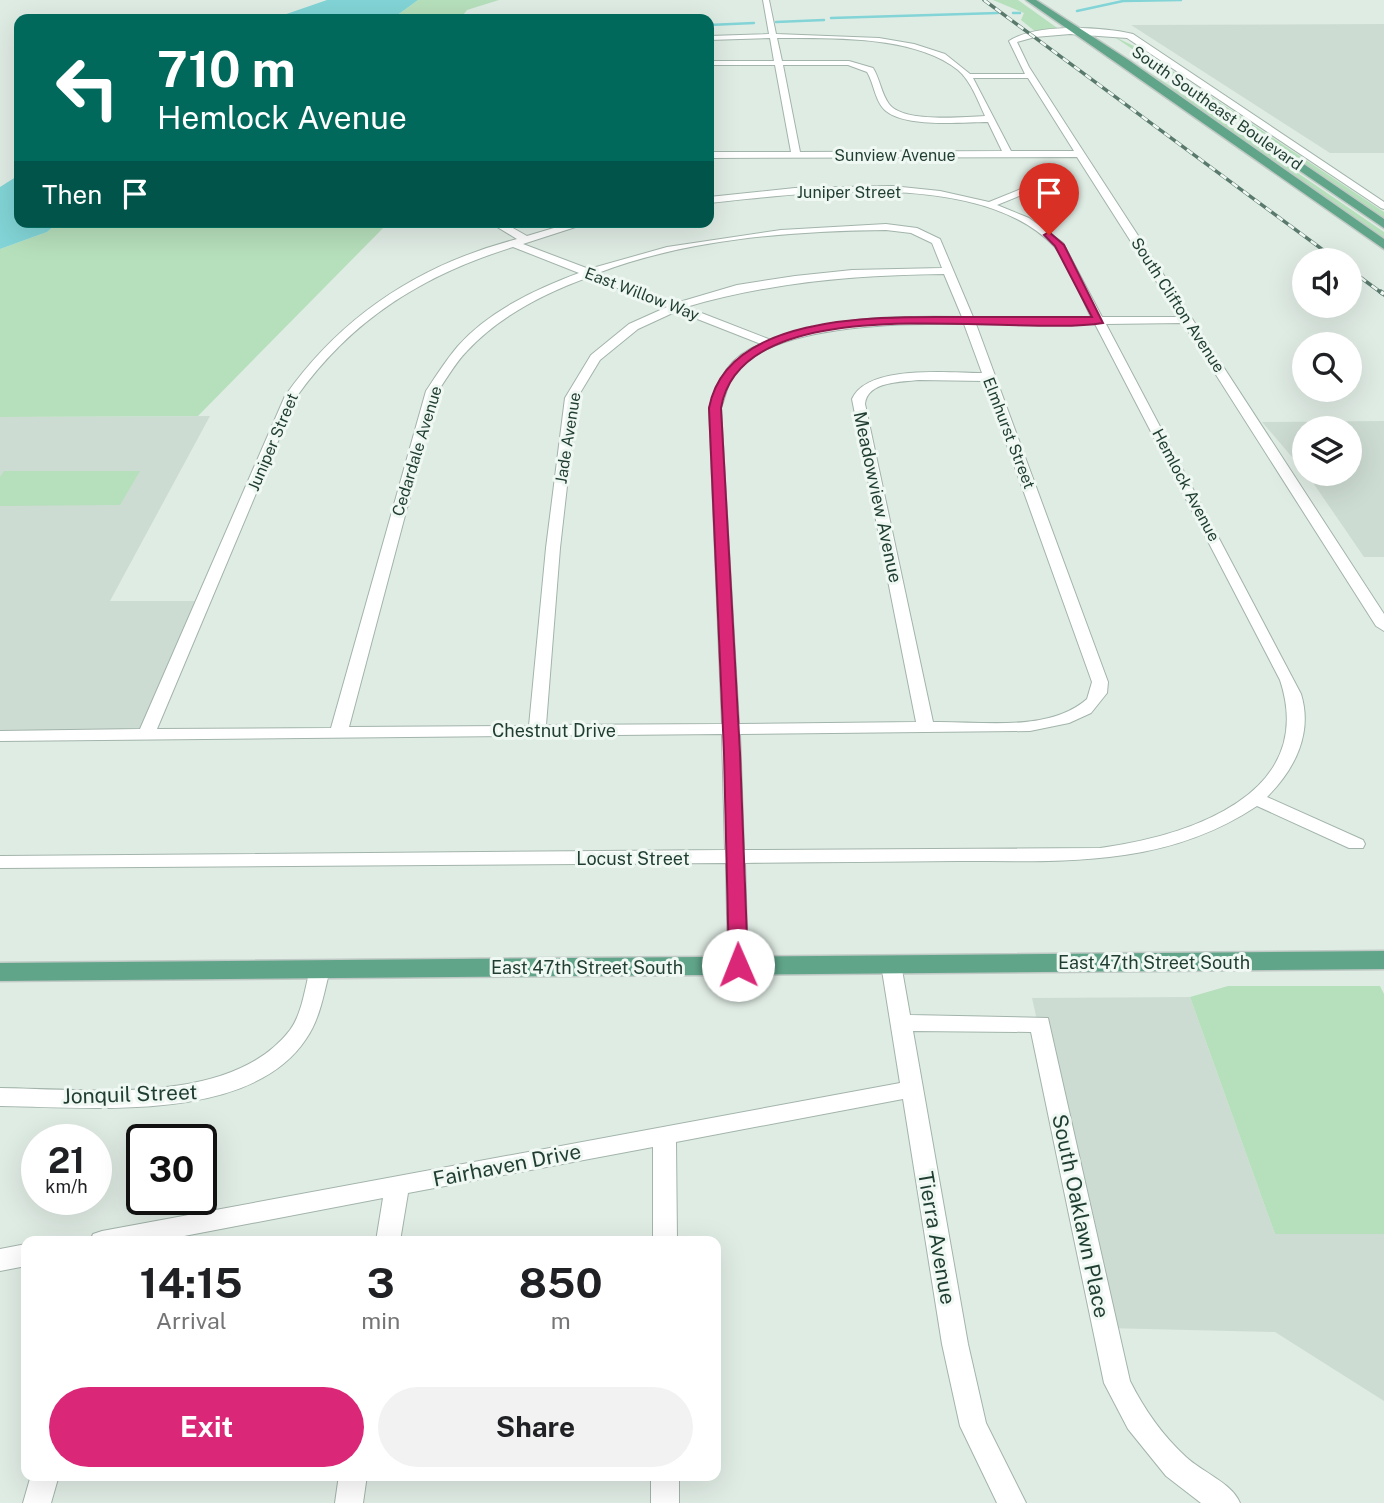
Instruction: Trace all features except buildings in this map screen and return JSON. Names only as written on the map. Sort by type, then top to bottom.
[{"type":"main road","name":"South Southeast Boulevard","points":[[1030,0],[1384,245]]},
{"type":"main road","name":"South Southeast Boulevard","points":[[1048,0],[1164,73]]},
{"type":"main road","name":"South Southeast Boulevard","points":[[1239,125],[1384,224]]},
{"type":"main road","name":"East 47th Street South","points":[[0,972],[1384,960]]},
{"type":"street","points":[[766,0],[796,155]]},
{"type":"street","points":[[1081,33],[1100,32],[1130,36],[1384,206]]},
{"type":"street","name":"South Clifton Avenue","points":[[1081,33],[1033,36],[1013,41],[1013,47],[1185,320],[1280,460],[1384,625]]},
{"type":"street","points":[[714,38],[860,39],[912,47],[950,60],[968,76],[1008,154]]},
{"type":"street","points":[[912,47],[929,41]]},
{"type":"street","points":[[714,63],[840,61],[863,66],[874,75],[887,107],[899,114],[933,118],[988,118]]},
{"type":"street","points":[[968,76],[1031,76]]},
{"type":"street","name":"Sunview Avenue","points":[[714,155],[1081,154]]},
{"type":"street","name":"Juniper Street","points":[[714,200],[808,191],[870,190],[940,195],[989,205]]},
{"type":"street","points":[[989,205],[1021,192]]},
{"type":"street","name":"Hemlock Avenue","points":[[989,205],[1028,220],[1059,245],[1288,680],[1297,715],[1294,740],[1276,776],[1254,798]]},
{"type":"street","points":[[505,228],[526,239]]},
{"type":"street","name":"Juniper Street","points":[[147,732],[297,386],[342,336],[378,306],[441,270],[512,243],[565,228]]},
{"type":"street","name":"Elmhurst Street","points":[[866,228],[906,230],[928,236],[940,247],[1100,682],[1098,695]]},
{"type":"street","name":"Cedardale Avenue","points":[[338,731],[435,386],[459,353],[492,323],[545,291],[589,273],[656,254],[720,241],[866,228]]},
{"type":"street","name":"East Willow Way","points":[[512,243],[772,344]]},
{"type":"street","name":"Jade Avenue","points":[[537,730],[553,548],[571,398],[579,378],[603,350],[632,329],[677,307],[731,290],[796,277],[863,271],[950,271]]},
{"type":"street","points":[[738,965],[736,857],[716,399],[733,369],[746,357],[772,344],[810,330],[849,323],[1185,320]]},
{"type":"street","name":"Meadowview Avenue","points":[[926,728],[859,412],[859,398],[864,390],[893,379],[988,377]]},
{"type":"street","name":"Chestnut Drive","points":[[0,736],[147,732],[926,728],[1053,723],[1086,708],[1098,695]]},
{"type":"street","points":[[1254,798],[1356,844]]},
{"type":"street","name":"Locust Street","points":[[0,862],[1118,852],[1195,833],[1228,817],[1254,798]]},
{"type":"street","name":"Tierra Avenue","points":[[891,964],[956,1343],[973,1426],[1012,1503]]},
{"type":"street","name":"Jonquil Street","points":[[0,1097],[175,1096],[231,1084],[264,1066],[297,1038],[320,969]]},
{"type":"street","name":"South Oaklawn Place","points":[[900,1023],[1040,1024],[1117,1383],[1132,1416],[1151,1442],[1174,1466],[1226,1503]]},
{"type":"street","name":"Fairhaven Drive","points":[[130,1236],[912,1089]]},
{"type":"street","points":[[665,1136],[665,1236]]},
{"type":"street","points":[[389,1236],[397,1186]]},
{"type":"street","points":[[0,1260],[21,1256]]},
{"type":"street","points":[[37,1503],[43,1481]]},
{"type":"street","points":[[349,1503],[352,1481]]},
{"type":"street","points":[[665,1481],[665,1503]]},
{"type":"shaded area","points":[[1384,24],[1384,153],[1330,153],[1131,25]]},
{"type":"shaded area","points":[[210,416],[110,601],[205,601],[147,732],[0,736],[0,417]]},
{"type":"shaded area","points":[[1362,421],[1384,421],[1384,557],[1364,557],[1315,486],[1362,486]]},
{"type":"shaded area","points":[[1262,422],[1292,422],[1292,457]]},
{"type":"shaded area","points":[[1190,997],[1275,1234],[1384,1234],[1384,1401],[1275,1332],[1105,1328],[1032,998]]},
{"type":"green space","points":[[418,0],[499,0],[467,10],[464,14],[399,14]]},
{"type":"green space","points":[[993,0],[1018,0],[1060,30],[1036,32],[1021,20],[1024,13]]},
{"type":"green space","points":[[1113,36],[1138,48],[1384,212],[1384,219]]},
{"type":"green space","points":[[1095,38],[1172,87],[1384,232],[1384,240]]},
{"type":"green space","points":[[52,228],[383,228],[198,416],[0,417],[0,249]]},
{"type":"green space","points":[[4,471],[140,471],[120,505],[0,506],[0,477]]},
{"type":"green space","points":[[1228,986],[1380,986],[1384,994],[1384,1234],[1275,1234],[1190,997]]},
{"type":"water","points":[[327,0],[418,0],[399,14],[286,14]]},
{"type":"water","points":[[14,178],[14,228],[52,228],[0,249],[0,187]]},
{"type":"waterway","points":[[1077,11],[1123,1],[1181,0]]},
{"type":"waterway","points":[[831,18],[998,13]]},
{"type":"waterway","points":[[1013,13],[1020,13]]},
{"type":"waterway","points":[[776,22],[824,20]]},
{"type":"waterway","points":[[714,25],[754,23]]},
{"type":"railway","points":[[984,0],[1320,248]]},
{"type":"railway","points":[[1362,279],[1383,294]]},
{"type":"route","points":[[738,965],[732,753],[715,408],[718,390],[725,377],[746,357],[790,336],[833,325],[885,321],[1099,320],[1059,245],[1049,235]]}]
